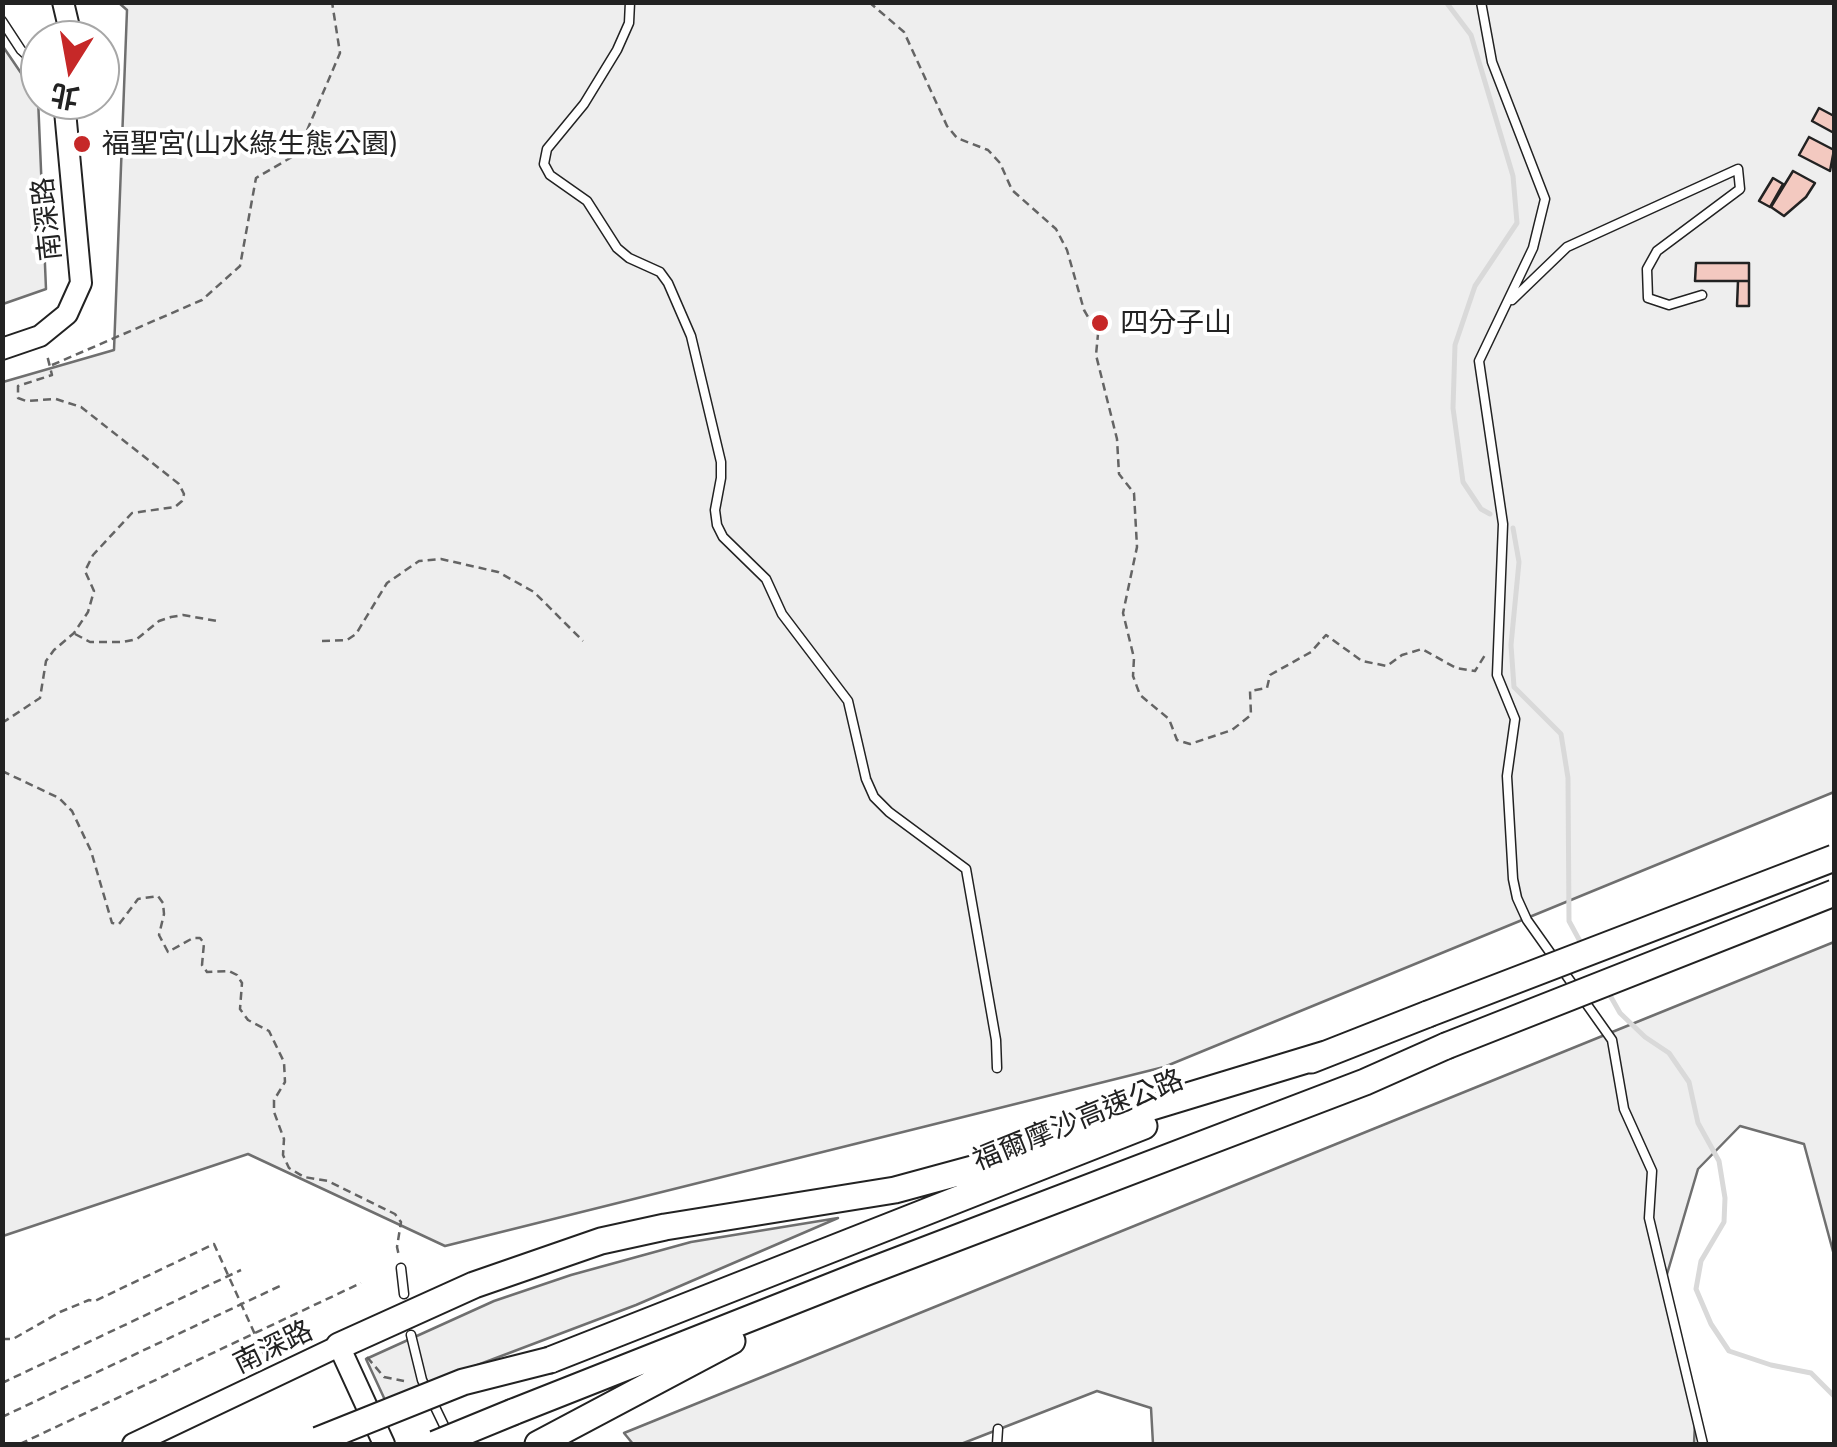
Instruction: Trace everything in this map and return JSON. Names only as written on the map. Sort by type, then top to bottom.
[{"type":"highway","name":"福爾摩沙高速公路","points":[[346,1444],[1326,1054],[1834,858]]},
{"type":"highway","points":[[435,1444],[862,1274],[1365,1082],[1446,1046],[1834,893]]},
{"type":"highway","points":[[338,1346],[474,1285],[601,1241],[894,1190],[987,1165],[1125,1116],[1326,1054]]},
{"type":"highway","points":[[538,1444],[862,1274]]},
{"type":"highway","points":[[312,1442],[463,1382],[550,1360]]},
{"type":"main road","name":"南深路","points":[[2,349],[40,336],[67,314],[81,283],[66,120]]},
{"type":"main road","name":"南深路","points":[[133,1444],[338,1346],[384,1444]]},
{"type":"lane","points":[[630,2],[629,24],[617,50],[584,104],[547,149],[544,164],[550,175],[587,201],[617,248],[660,272],[668,283],[691,336],[721,462],[715,510],[723,537],[766,579],[782,614],[848,701],[866,779],[874,797],[888,812],[966,870],[996,1040],[997,1068]]},
{"type":"lane","points":[[1481,2],[1492,62],[1546,198],[1534,248],[1479,361],[1503,524],[1498,675],[1515,718],[1507,802],[1517,898],[1527,920],[1612,1040],[1624,1109],[1652,1171],[1649,1218],[1704,1444]]},
{"type":"lane","points":[[2,21],[20,48]]},
{"type":"lane","points":[[1505,306],[1567,247],[1738,169],[1740,189],[1656,252],[1647,270],[1648,298],[1668,305],[1702,294]]},
{"type":"lane","points":[[402,1268],[404,1294]]},
{"type":"lane","points":[[411,1335],[422,1380],[452,1444]]},
{"type":"lane","points":[[997,1444],[998,1429]]},
{"type":"path","points":[[50,366],[202,300],[240,266],[256,178],[297,154],[340,53],[332,2]]},
{"type":"path","points":[[869,2],[904,32],[946,126],[958,138],[988,150],[1000,163],[1012,190],[1056,229],[1067,250],[1084,310],[1098,334],[1096,355],[1116,439],[1118,474],[1134,493],[1137,547],[1123,613],[1134,658],[1134,676],[1140,695],[1169,719],[1177,740],[1190,744],[1232,730],[1251,716],[1250,691],[1267,688],[1270,675],[1310,652],[1326,634],[1362,661],[1387,666],[1402,654],[1422,649],[1456,668],[1474,670],[1486,653],[1497,648]]},
{"type":"path","points":[[2,723],[40,698],[46,661],[74,633],[94,600],[86,571],[94,555],[132,513],[175,507],[184,494],[179,484],[81,407],[56,400],[18,398],[18,386],[52,375],[40,336]]},
{"type":"path","points":[[322,640],[347,640],[356,634],[387,583],[420,561],[441,559],[498,572],[534,592],[582,641]]},
{"type":"path","points":[[74,633],[90,642],[123,642],[137,639],[159,621],[171,617],[183,615],[218,621]]},
{"type":"path","points":[[2,771],[59,798],[72,811],[92,850],[112,923],[119,924],[138,899],[158,896],[164,914],[159,935],[168,952],[200,938],[204,943],[202,965],[207,972],[237,974],[242,983],[240,1009],[248,1020],[269,1031],[284,1062],[285,1082],[274,1100],[274,1112],[289,1168],[304,1178],[328,1181],[395,1214],[401,1222],[397,1247],[402,1268]]},
{"type":"path","points":[[2,1339],[13,1340],[60,1312],[95,1301],[214,1244],[275,1377]]},
{"type":"path","points":[[2,1383],[242,1270]]},
{"type":"path","points":[[20,1444],[361,1283]]},
{"type":"path","points":[[2,1416],[282,1284]]},
{"type":"path","points":[[338,1346],[364,1352],[384,1377],[402,1382],[422,1380]]},
{"type":"shaded area","points":[[119,3],[1834,3],[1834,792],[1164,1067],[445,1246],[248,1154],[3,1236],[3,382],[114,350],[127,10]]},
{"type":"shaded area","points":[[2,45],[20,72],[20,120],[39,120],[46,289],[3,304]]},
{"type":"shaded area","points":[[1834,942],[1834,1255],[1804,1144],[1740,1126],[1698,1169],[1665,1281],[1695,1422],[1694,1444],[1153,1444],[1151,1408],[1097,1391],[961,1444],[633,1444],[624,1433]]},
{"type":"shaded area","points":[[838,1218],[636,1305],[385,1400],[366,1359],[494,1301],[571,1275],[691,1242]]},
{"type":"building","points":[[1819,108],[1834,116],[1834,133],[1812,121]]},
{"type":"building","points":[[1809,137],[1834,150],[1830,171],[1799,155]]},
{"type":"building","points":[[1793,171],[1815,183],[1806,197],[1784,216],[1771,207]]},
{"type":"building","points":[[1773,178],[1783,184],[1770,207],[1759,201]]},
{"type":"building","points":[[1696,263],[1749,263],[1749,281],[1695,281]]},
{"type":"building","points":[[1738,281],[1749,281],[1749,306],[1737,306]]},
{"type":"waterway","points":[[1446,2],[1471,35],[1513,176],[1517,223],[1475,286],[1455,345],[1453,408],[1463,482],[1481,509],[1490,514]]},
{"type":"waterway","points":[[1513,528],[1519,562],[1511,645],[1514,687],[1561,734],[1568,778],[1569,921],[1582,945]]},
{"type":"waterway","points":[[1607,990],[1620,1013],[1669,1053],[1689,1082],[1698,1123],[1719,1161],[1724,1222],[1701,1261],[1696,1289],[1711,1324],[1729,1351],[1811,1373],[1834,1396]]},
{"type":"place","name":"福聖宮(山水綠生態公園)","points":[[82,144]]},
{"type":"place","name":"四分子山","points":[[1100,323]]}]
